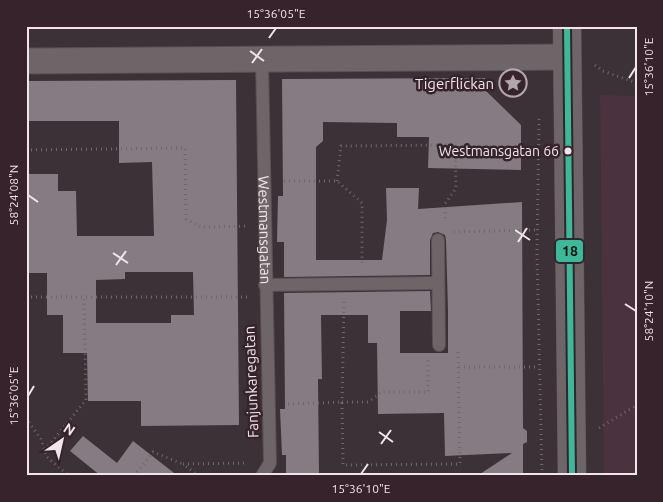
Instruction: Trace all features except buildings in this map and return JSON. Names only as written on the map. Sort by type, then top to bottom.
[{"type":"street","points":[[567,26],[572,476]]},
{"type":"street","points":[[26,61],[262,61],[567,57]]},
{"type":"lane","name":"Westmansgatan","points":[[262,61],[265,291],[345,285],[438,284]]},
{"type":"lane","points":[[438,240],[439,345]]},
{"type":"lane","name":"Fanjunkaregatan","points":[[265,291],[270,462]]},
{"type":"lane","points":[[262,476],[270,462]]},
{"type":"path","points":[[594,65],[603,71],[637,83]]},
{"type":"path","points":[[539,118],[537,230],[542,476]]},
{"type":"path","points":[[337,181],[341,146],[455,145],[456,188],[445,204],[446,232],[537,230]]},
{"type":"path","points":[[26,150],[186,148],[186,219],[201,227],[264,226]]},
{"type":"path","points":[[263,180],[337,181],[362,203],[362,264],[345,285],[342,402],[343,466],[460,464],[458,344],[428,345],[428,392],[382,392],[368,402],[342,402],[268,405]]},
{"type":"path","points":[[26,297],[84,299],[265,291]]},
{"type":"path","points":[[45,450],[86,400],[84,299]]},
{"type":"path","points":[[459,367],[539,368]]},
{"type":"path","points":[[596,430],[637,405]]},
{"type":"path","points":[[26,418],[41,439],[47,457],[69,476]]},
{"type":"path","points":[[134,476],[153,452],[183,464],[198,476]]},
{"type":"path","points":[[183,464],[270,462]]},
{"type":"shaded area","points":[[600,95],[637,96],[637,476],[604,476]]},
{"type":"transit line","name":"18","points":[[567,26],[572,476]]},
{"type":"place","name":"Tigerflickan","points":[[513,83]]},
{"type":"place","name":"Westmansgatan 66","points":[[568,151]]}]
